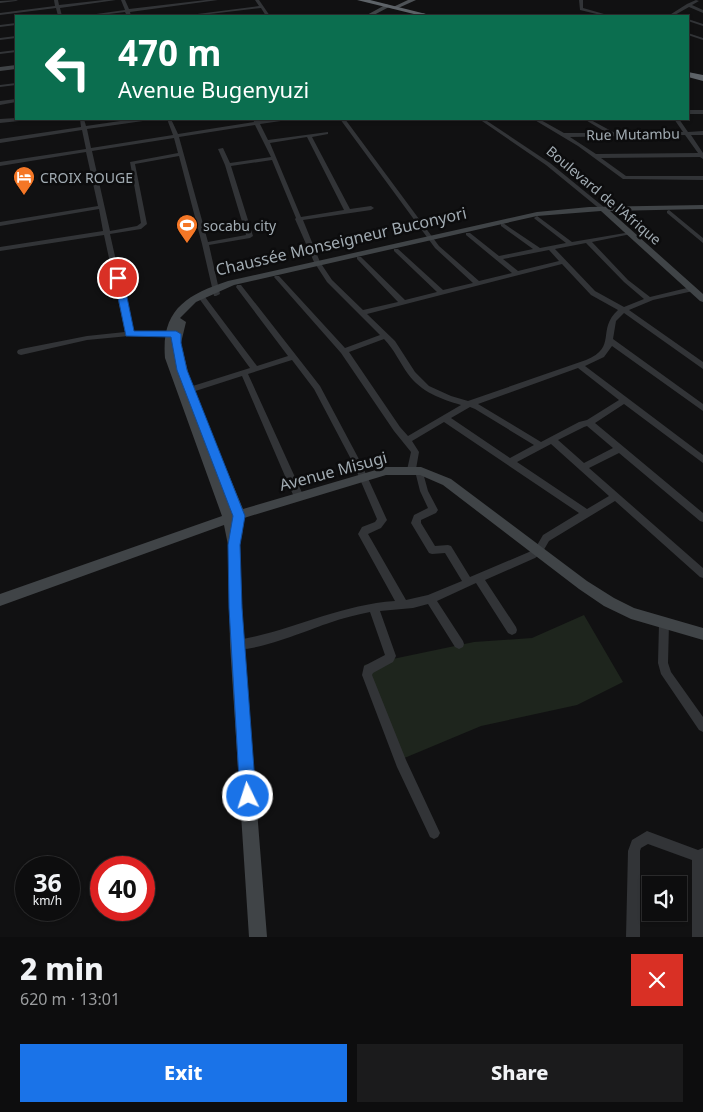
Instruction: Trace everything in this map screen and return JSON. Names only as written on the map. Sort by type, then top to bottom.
[{"type":"highway","points":[[361,0],[423,15]]},
{"type":"highway","points":[[689,75],[703,78]]},
{"type":"main road","points":[[391,7],[402,0]]},
{"type":"main road","points":[[391,7],[413,0]]},
{"type":"street","points":[[0,2],[16,0]]},
{"type":"street","points":[[56,0],[60,15]]},
{"type":"street","points":[[0,14],[114,0]]},
{"type":"street","points":[[123,0],[129,15]]},
{"type":"street","points":[[93,15],[216,0]]},
{"type":"street","points":[[257,0],[267,15]]},
{"type":"street","points":[[581,0],[581,9],[605,15]]},
{"type":"street","points":[[673,15],[695,1],[703,4]]},
{"type":"street","points":[[190,2],[197,15],[262,7]]},
{"type":"street","points":[[688,5],[703,12]]},
{"type":"street","points":[[371,15],[391,7]]},
{"type":"street","points":[[689,20],[703,25]]},
{"type":"street","points":[[0,26],[15,24]]},
{"type":"street","points":[[689,34],[703,39]]},
{"type":"street","points":[[0,39],[15,37]]},
{"type":"street","points":[[0,53],[15,51]]},
{"type":"street","points":[[0,69],[15,67]]},
{"type":"street","points":[[0,86],[15,84]]},
{"type":"street","points":[[0,103],[15,101]]},
{"type":"street","points":[[689,112],[703,112]]},
{"type":"street","points":[[0,121],[15,119]]},
{"type":"street","points":[[82,120],[129,334]]},
{"type":"street","points":[[0,141],[137,120]]},
{"type":"street","points":[[168,120],[176,136],[181,154],[205,244],[215,291]]},
{"type":"street","points":[[0,164],[268,120]]},
{"type":"street","points":[[343,120],[443,253],[478,284]]},
{"type":"street","name":"Boulevard de l'Afrique","points":[[484,120],[548,164],[605,211],[703,299]]},
{"type":"street","points":[[538,120],[596,156],[625,178],[703,178]]},
{"type":"street","points":[[588,120],[613,134]]},
{"type":"street","points":[[678,120],[703,156]]},
{"type":"street","points":[[256,121],[274,158],[318,265],[329,281],[385,336],[399,352],[412,374],[426,388],[486,412],[542,446]]},
{"type":"street","name":"Rue Mutambu","points":[[564,135],[703,132]]},
{"type":"street","points":[[266,142],[326,133]]},
{"type":"street","points":[[309,136],[348,212]]},
{"type":"street","points":[[205,244],[250,236],[228,165],[221,149]]},
{"type":"street","points":[[0,249],[136,229],[144,224],[132,163],[181,154]]},
{"type":"street","points":[[596,156],[703,156]]},
{"type":"street","points":[[228,165],[274,158]]},
{"type":"street","points":[[0,224],[101,207]]},
{"type":"street","name":"Chaussée Monseigneur Buconyori","points":[[215,291],[239,287],[318,265],[537,214],[703,207]]},
{"type":"street","points":[[298,219],[371,208]]},
{"type":"street","name":"Chaussée Monseigneur Buconyori","points":[[172,334],[186,314],[202,297],[251,277],[359,258],[396,250],[432,239],[468,234],[537,218],[605,211],[703,212]]},
{"type":"street","points":[[669,212],[703,240]]},
{"type":"street","points":[[537,218],[571,244]]},
{"type":"street","points":[[503,225],[538,250]]},
{"type":"street","points":[[498,258],[629,233]]},
{"type":"street","points":[[468,234],[517,274]]},
{"type":"street","points":[[588,241],[626,281],[650,300]]},
{"type":"street","points":[[550,248],[593,293],[624,310],[703,366]]},
{"type":"street","points":[[396,250],[442,293]]},
{"type":"street","points":[[359,258],[404,303]]},
{"type":"street","points":[[362,314],[563,262]]},
{"type":"street","points":[[277,277],[344,351],[415,452],[415,470],[433,510],[417,518],[416,523],[432,550],[448,549],[468,582]]},
{"type":"street","points":[[239,287],[294,357],[327,405],[382,520],[378,525],[365,530],[362,534],[402,603]]},
{"type":"street","points":[[407,440],[469,404],[579,365],[603,354],[609,340],[609,330],[616,315],[650,300],[691,289]]},
{"type":"street","points":[[202,297],[255,369]]},
{"type":"street","points":[[21,352],[87,338],[129,334],[172,334],[186,390],[234,517],[238,645],[258,937]]},
{"type":"street","points":[[344,351],[385,336]]},
{"type":"street","points":[[609,340],[703,408]]},
{"type":"street","points":[[186,390],[294,357]]},
{"type":"street","points":[[579,365],[703,460]]},
{"type":"street","points":[[244,373],[299,497]]},
{"type":"street","points":[[510,462],[582,424],[589,423],[624,400]]},
{"type":"street","points":[[444,418],[586,513]]},
{"type":"street","points":[[589,423],[703,518]]},
{"type":"street","points":[[552,440],[703,574]]},
{"type":"street","points":[[583,468],[620,448]]},
{"type":"street","name":"Avenue Misugi","points":[[0,600],[234,517],[386,471],[415,470],[434,476],[458,489],[608,602],[631,613],[703,634]]},
{"type":"street","points":[[238,645],[264,640],[352,611],[402,603],[415,604],[430,599],[520,561],[539,550],[546,538],[616,496]]},
{"type":"street","points":[[479,579],[512,630]]},
{"type":"street","points":[[430,599],[459,644]]},
{"type":"street","points":[[374,608],[391,656],[389,659],[368,670],[367,675],[401,763],[434,833]]},
{"type":"street","points":[[664,624],[663,662],[666,674],[703,726]]},
{"type":"street","points":[[633,937],[634,851],[636,844],[647,837],[700,855],[699,937]]},
{"type":"shaded area","points":[[584,615],[623,682],[577,705],[481,726],[402,759],[364,665],[474,642],[532,638]]},
{"type":"place","name":"CROIX ROUGE","points":[[24,196]]},
{"type":"place","name":"socabu city","points":[[187,244]]},
{"type":"route","points":[[118,278],[129,334],[176,334],[178,357],[182,370],[239,516],[234,545],[235,608],[248,796]]}]
